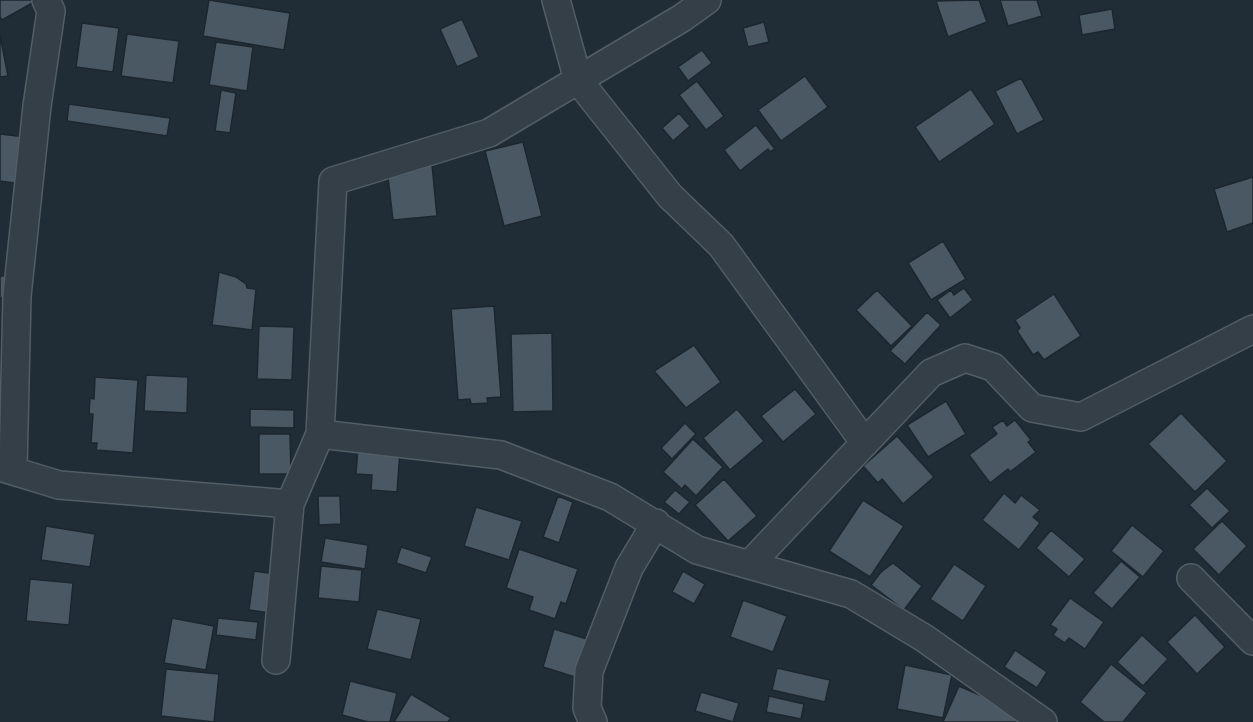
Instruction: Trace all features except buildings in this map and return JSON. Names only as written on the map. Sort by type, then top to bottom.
[{"type":"street","points":[[46,0],[51,10],[17,296],[6,468],[59,485],[290,504]]},
{"type":"street","points":[[556,0],[578,80],[670,196],[721,245],[865,442]]},
{"type":"street","points":[[276,660],[290,504],[320,434],[333,181],[489,133],[682,18],[707,0]]},
{"type":"street","points":[[749,565],[931,373],[964,358],[993,367],[1032,408],[1081,417],[1253,329]]},
{"type":"street","points":[[320,434],[501,455],[610,497],[698,550],[851,594],[924,638],[1043,722]]},
{"type":"street","points":[[593,722],[588,708],[589,671],[629,568],[656,523]]},
{"type":"street","points":[[1191,578],[1253,641]]}]
